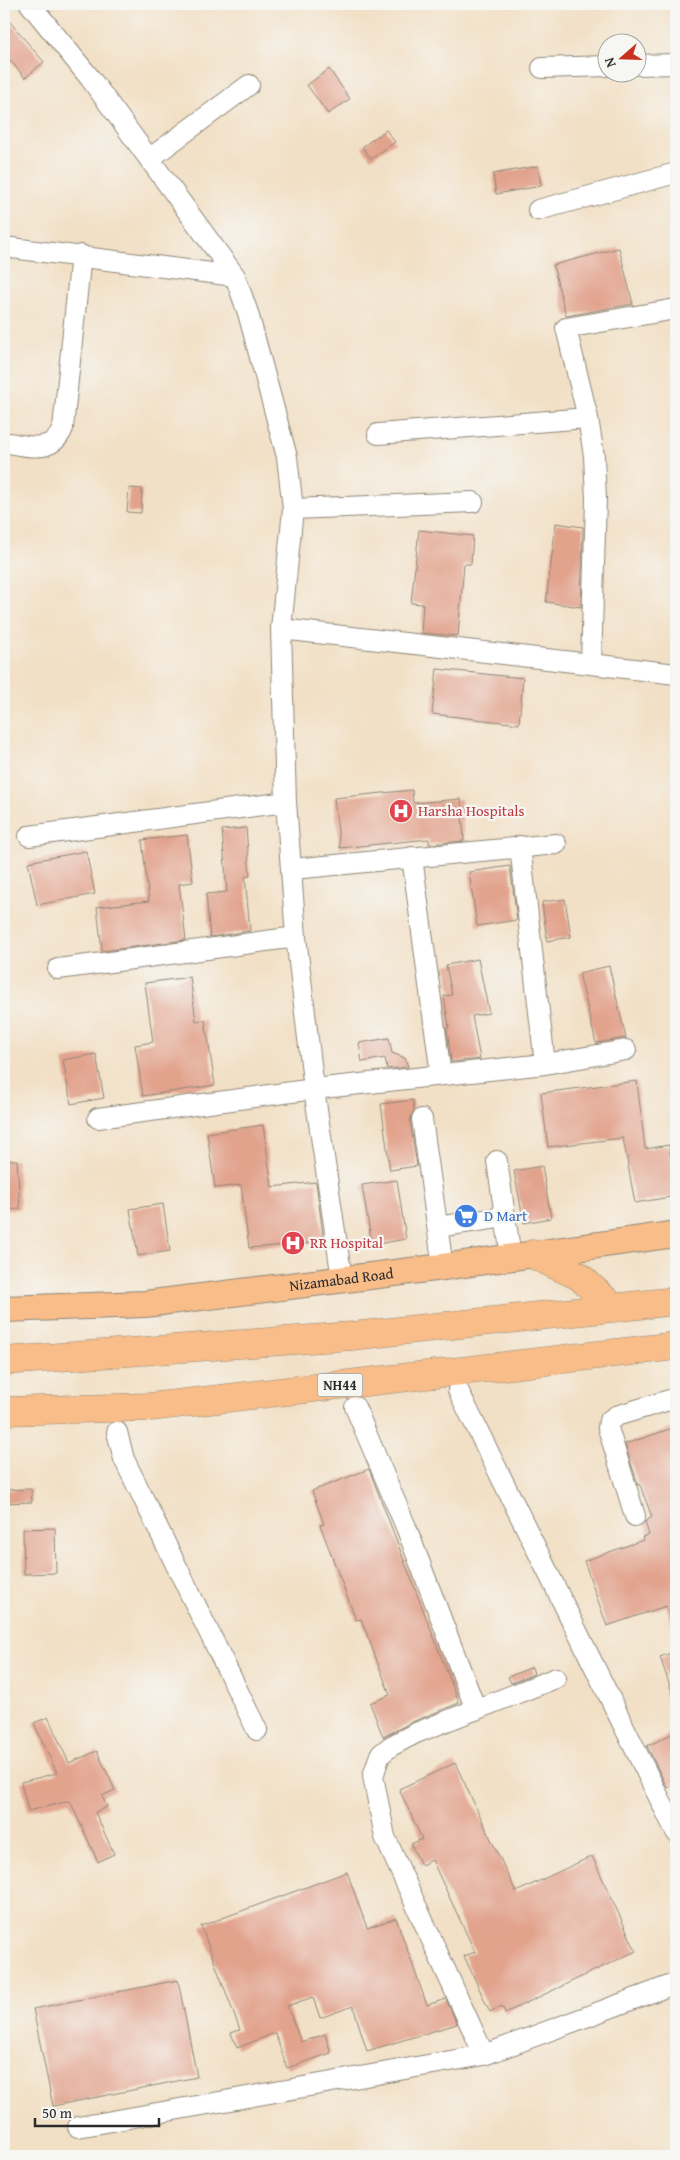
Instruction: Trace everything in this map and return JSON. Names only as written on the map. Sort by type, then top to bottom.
[{"type":"highway","points":[[521,1255],[579,1276],[614,1308]]},
{"type":"highway","points":[[4,1361],[352,1336],[676,1301]]},
{"type":"highway","name":"NH44","points":[[4,1411],[150,1407],[676,1346]]},
{"type":"main road","name":"Nizamabad Road","points":[[4,1309],[146,1304],[443,1267],[676,1234]]},
{"type":"street","points":[[30,4],[90,78],[234,276],[248,313],[287,457],[293,509],[280,629],[286,802],[293,869],[296,937],[314,1089],[342,1279]]},
{"type":"street","points":[[648,65],[676,64]]},
{"type":"street","points":[[542,68],[598,66]]},
{"type":"street","points":[[149,159],[249,85]]},
{"type":"street","points":[[538,210],[676,173]]},
{"type":"street","points":[[4,247],[81,255],[234,276]]},
{"type":"street","points":[[4,442],[38,447],[50,444],[59,438],[63,428],[81,255]]},
{"type":"street","points":[[590,664],[596,498],[594,456],[588,418],[566,328],[676,309]]},
{"type":"street","points":[[378,434],[588,418]]},
{"type":"street","points":[[293,509],[473,502]]},
{"type":"street","points":[[280,629],[676,674]]},
{"type":"street","points":[[29,836],[286,802]]},
{"type":"street","points":[[293,869],[556,844]]},
{"type":"street","points":[[520,846],[545,1064]]},
{"type":"street","points":[[412,857],[441,1075]]},
{"type":"street","points":[[58,969],[296,937]]},
{"type":"street","points":[[98,1118],[314,1089],[545,1064],[626,1050]]},
{"type":"street","points":[[422,1119],[443,1267]]},
{"type":"street","points":[[497,1161],[505,1217],[521,1255]]},
{"type":"street","points":[[437,1227],[505,1217]]},
{"type":"street","points":[[458,1390],[676,1832]]},
{"type":"street","points":[[635,1516],[608,1428],[609,1421],[616,1416],[676,1398]]},
{"type":"street","points":[[355,1407],[406,1527],[476,1710]]},
{"type":"street","points":[[117,1432],[124,1459],[258,1730]]},
{"type":"street","points":[[484,2055],[385,1837],[373,1776],[380,1755],[391,1746],[416,1733],[556,1678]]},
{"type":"street","points":[[78,2127],[484,2055],[674,1984]]},
{"type":"building","points":[[4,15],[44,62],[25,78],[4,53]]},
{"type":"building","points":[[329,69],[350,99],[328,114],[307,85]]},
{"type":"building","points":[[386,130],[395,142],[371,159],[362,147]]},
{"type":"building","points":[[538,166],[541,186],[496,194],[493,174]]},
{"type":"building","points":[[619,248],[633,304],[566,316],[553,265]]},
{"type":"building","points":[[129,488],[142,489],[141,513],[127,512]]},
{"type":"building","points":[[556,523],[583,527],[581,607],[546,602]]},
{"type":"building","points":[[419,530],[473,536],[471,564],[464,564],[458,636],[421,633],[423,604],[411,603]]},
{"type":"building","points":[[437,669],[523,678],[519,724],[432,714]]},
{"type":"building","points":[[412,790],[413,803],[461,799],[464,841],[429,844],[429,839],[340,848],[334,798]]},
{"type":"building","points":[[246,828],[250,876],[245,877],[250,931],[210,937],[206,894],[227,892],[222,830]]},
{"type":"building","points":[[187,835],[193,882],[179,884],[186,940],[102,951],[97,907],[149,901],[142,840]]},
{"type":"building","points":[[86,851],[95,894],[37,905],[28,862]]},
{"type":"building","points":[[510,866],[517,920],[477,926],[469,872]]},
{"type":"building","points":[[565,899],[571,937],[547,941],[542,902]]},
{"type":"building","points":[[478,959],[489,1013],[472,1016],[480,1059],[451,1062],[447,1028],[449,1027],[444,996],[452,995],[446,965]]},
{"type":"building","points":[[609,966],[626,1038],[596,1043],[579,973]]},
{"type":"building","points":[[190,977],[196,1021],[205,1020],[215,1085],[143,1096],[135,1045],[153,1042],[145,983]]},
{"type":"building","points":[[389,1038],[392,1053],[405,1058],[408,1067],[387,1069],[385,1058],[362,1062],[359,1043]]},
{"type":"building","points":[[96,1054],[104,1098],[71,1104],[63,1060]]},
{"type":"building","points":[[637,1081],[645,1149],[669,1145],[676,1196],[635,1203],[623,1138],[548,1147],[541,1093]]},
{"type":"building","points":[[413,1100],[414,1110],[410,1121],[417,1166],[390,1170],[381,1104]]},
{"type":"building","points":[[263,1125],[272,1187],[316,1182],[324,1242],[249,1248],[241,1185],[215,1188],[207,1133]]},
{"type":"building","points":[[4,1160],[17,1160],[20,1209],[4,1210]]},
{"type":"building","points":[[542,1166],[551,1218],[524,1223],[514,1171]]},
{"type":"building","points":[[397,1180],[406,1239],[372,1245],[362,1185]]},
{"type":"building","points":[[163,1204],[170,1251],[138,1256],[130,1209]]},
{"type":"building","points":[[676,1427],[676,1630],[674,1631],[666,1606],[607,1626],[584,1561],[643,1540],[642,1537],[649,1535],[645,1522],[652,1517],[640,1485],[638,1485],[625,1444]]},
{"type":"building","points":[[369,1469],[459,1703],[412,1722],[383,1737],[370,1703],[390,1695],[361,1619],[356,1620],[320,1525],[324,1524],[312,1491]]},
{"type":"building","points":[[31,1489],[32,1502],[4,1503],[4,1490]]},
{"type":"building","points":[[55,1528],[56,1573],[24,1574],[23,1529]]},
{"type":"building","points":[[676,1651],[676,1697],[674,1698],[660,1657]]},
{"type":"building","points":[[532,1667],[534,1674],[511,1683],[508,1677]]},
{"type":"building","points":[[48,1717],[69,1763],[97,1751],[115,1790],[102,1796],[107,1807],[95,1812],[114,1854],[98,1862],[70,1801],[28,1811],[21,1782],[57,1773],[34,1723]]},
{"type":"building","points":[[676,1732],[676,1783],[667,1788],[647,1746]]},
{"type":"building","points":[[455,1763],[516,1892],[592,1856],[636,1951],[505,2013],[502,2006],[490,2012],[464,1956],[475,1952],[432,1860],[421,1865],[411,1844],[422,1839],[399,1789]]},
{"type":"building","points":[[347,1872],[367,1928],[396,1918],[427,2005],[446,1999],[457,2024],[367,2051],[353,2006],[320,2018],[313,1997],[287,2006],[301,2042],[325,2034],[331,2053],[287,2068],[275,2033],[237,2048],[231,2033],[240,2030],[201,1926]]},
{"type":"building","points":[[178,1980],[197,2077],[53,2106],[33,2009]]},
{"type":"place","name":"Harsha Hospitals","points":[[401,811]]},
{"type":"place","name":"D Mart","points":[[466,1216]]},
{"type":"place","name":"RR Hospital","points":[[293,1243]]}]
